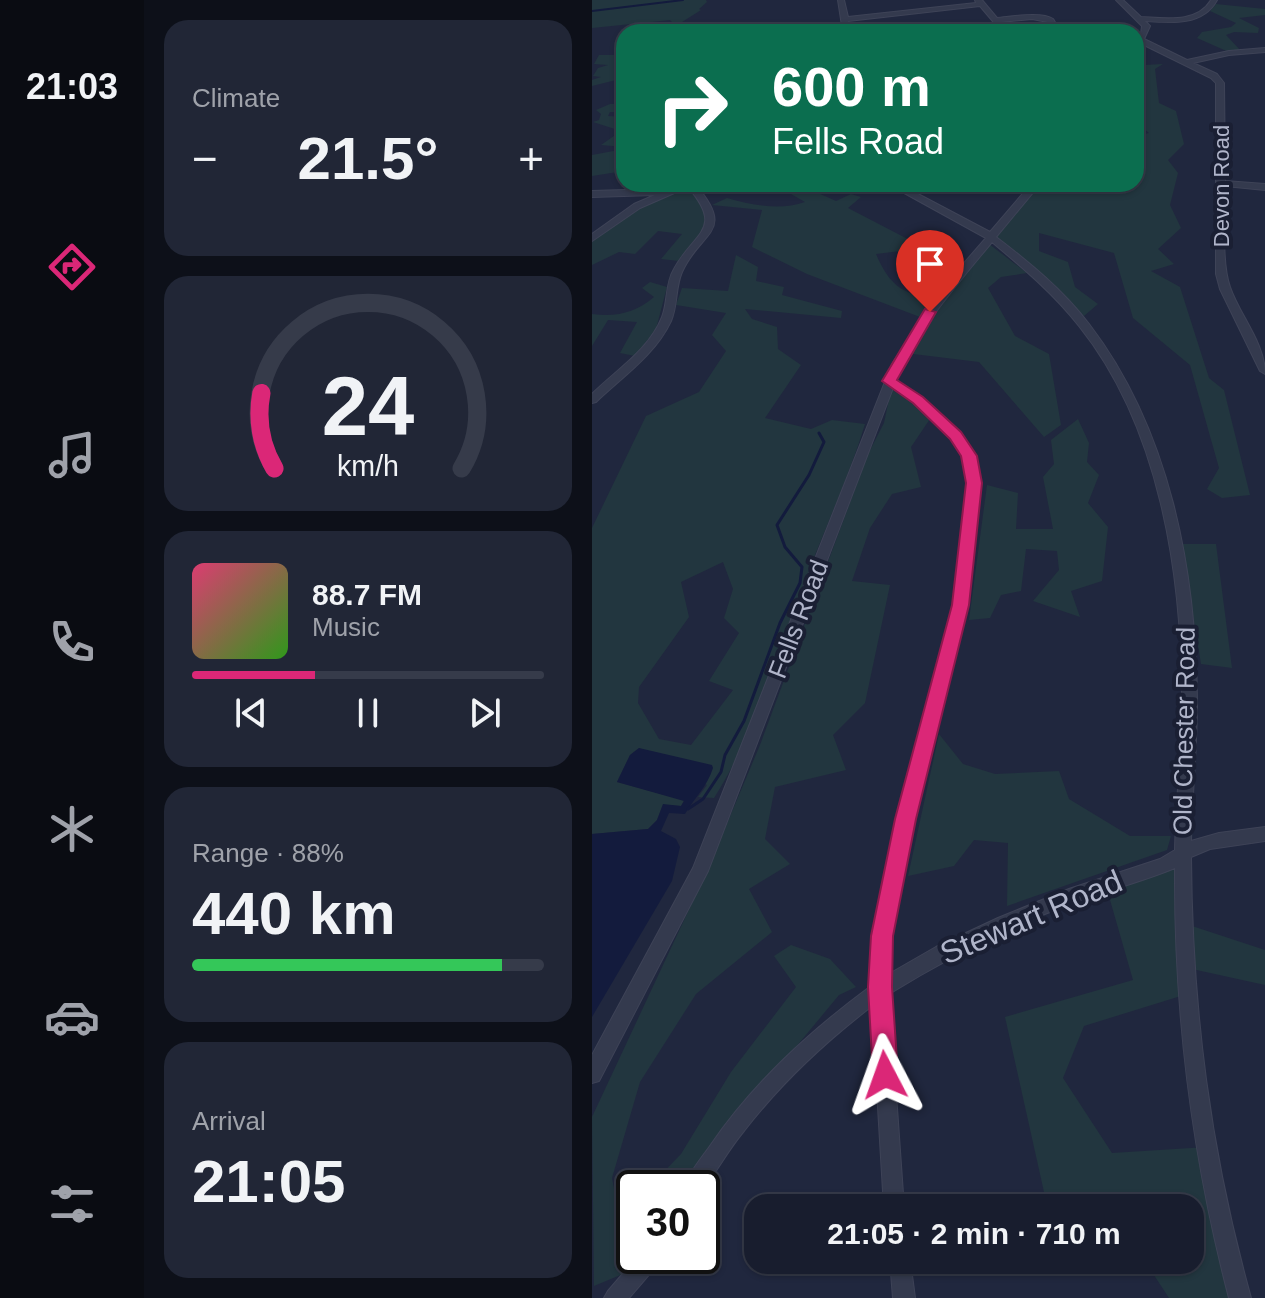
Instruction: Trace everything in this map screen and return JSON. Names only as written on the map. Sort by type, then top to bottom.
[{"type":"street","points":[[841,0],[846,24]]},
{"type":"street","points":[[1119,0],[1144,24]]},
{"type":"street","points":[[1141,19],[1197,15],[1211,8],[1214,0]]},
{"type":"street","points":[[845,19],[980,2],[999,24]]},
{"type":"street","points":[[995,20],[1037,17],[1052,24]]},
{"type":"street","name":"Devon Road","points":[[1144,44],[1188,62],[1214,76],[1220,83],[1221,274],[1225,289],[1265,371]]},
{"type":"street","points":[[1188,62],[1265,50]]},
{"type":"street","points":[[1241,52],[1265,61]]},
{"type":"street","points":[[1221,183],[1265,187]]},
{"type":"street","points":[[592,194],[643,192]]},
{"type":"street","points":[[592,238],[637,206],[667,192]]},
{"type":"street","points":[[592,400],[641,355],[658,335],[667,317],[677,271],[711,225],[712,215],[708,206],[695,192]]},
{"type":"street","name":"Old Chester Road","points":[[907,192],[991,237],[1047,283],[1092,334],[1133,402],[1159,468],[1178,560],[1190,681],[1183,854],[1186,1004],[1216,1217],[1240,1298]]},
{"type":"street","name":"Fells Road","points":[[592,1074],[684,904],[713,840],[890,381],[922,323],[1029,192]]},
{"type":"street","points":[[890,381],[918,400],[956,436],[969,456],[974,483],[960,605],[905,819],[882,936],[880,987],[893,1194]]},
{"type":"street","name":"Stewart Road","points":[[705,1170],[753,1100],[824,1032],[880,987],[971,936],[1172,862],[1195,846],[1265,834]]},
{"type":"street","points":[[615,1298],[636,1274]]},
{"type":"street","points":[[901,1274],[904,1298]]},
{"type":"shaded area","points":[[592,0],[707,2],[701,10],[679,24],[669,24],[673,23],[670,20],[592,28]]},
{"type":"shaded area","points":[[1216,4],[1265,9],[1265,15],[1239,18],[1259,28],[1258,33],[1234,32],[1226,35],[1242,52],[1231,53],[1197,38],[1202,32],[1231,27],[1236,23],[1210,11]]},
{"type":"shaded area","points":[[599,55],[616,55],[616,80],[592,86],[592,80],[601,77],[593,76],[598,68],[608,65],[594,64]]},
{"type":"shaded area","points":[[1163,64],[1155,69],[1159,103],[1176,111],[1184,144],[1168,160],[1178,173],[1170,205],[1181,228],[1158,249],[1174,264],[1151,271],[1180,287],[1209,378],[1224,390],[1250,495],[1222,498],[1207,489],[1219,468],[1190,365],[1133,318],[1114,253],[1039,233],[1039,251],[1068,262],[1075,287],[1098,304],[1084,316],[996,237],[1031,192],[1144,192],[1144,134],[1149,133],[1144,129],[1144,65]]},
{"type":"shaded area","points":[[616,104],[616,112],[610,112],[608,116],[616,116],[616,129],[593,122],[599,120],[601,114],[596,110]]},
{"type":"shaded area","points":[[616,134],[616,146],[601,145]]},
{"type":"shaded area","points":[[616,150],[616,172],[592,176],[592,155]]},
{"type":"shaded area","points":[[672,192],[693,192],[705,205],[710,219],[699,239],[679,261],[661,259],[682,234],[658,231],[635,254],[619,252],[592,265],[592,242],[612,224]]},
{"type":"shaded area","points":[[818,192],[836,201],[851,194],[861,197],[848,208],[925,248],[876,254],[897,286],[912,294],[933,299],[920,317],[807,274],[752,247],[762,210],[712,205],[727,198],[776,207],[805,202],[791,194]]},
{"type":"shaded area","points":[[989,244],[1027,273],[1001,277],[988,288],[1015,336],[1049,354],[1061,425],[1044,437],[979,362],[905,353],[926,319]]},
{"type":"shaded area","points":[[736,255],[758,267],[756,281],[784,287],[782,295],[842,311],[841,318],[745,309],[752,319],[777,327],[778,349],[801,365],[765,418],[811,429],[832,420],[865,424],[754,719],[714,798],[698,797],[707,785],[639,748],[630,755],[617,782],[684,800],[681,806],[663,805],[657,820],[648,829],[592,834],[592,528],[646,416],[699,392],[726,351],[712,335],[726,313],[676,305],[682,288],[728,291]],"holes":[[[723,562],[733,589],[724,618],[739,633],[709,681],[733,690],[691,745],[659,739],[638,703],[639,687],[689,617],[681,582]]]},
{"type":"shaded area","points":[[650,282],[667,287],[656,329],[635,356],[620,353],[637,322],[608,320],[592,346],[592,314],[618,314],[640,307],[654,297],[642,288]]},
{"type":"shaded area","points":[[893,380],[934,413],[911,447],[921,487],[892,494],[870,528],[852,581],[890,585],[865,703],[833,735],[846,770],[775,787],[765,839],[790,864],[749,889],[772,932],[696,994],[640,1082],[612,1178],[616,1199],[616,1274],[623,1274],[594,1286],[592,1117],[707,871],[760,745],[868,454],[884,423]]},
{"type":"shaded area","points":[[1078,419],[1089,443],[1087,462],[1099,475],[1088,503],[1108,527],[1102,581],[1071,591],[1080,617],[1033,601],[1059,570],[1057,551],[1026,549],[1021,591],[1001,595],[990,618],[969,620],[987,485],[1018,493],[1016,529],[1053,529],[1043,477],[1054,464],[1051,440]]},
{"type":"shaded area","points":[[1181,544],[1216,544],[1232,668],[1201,664]]},
{"type":"shaded area","points":[[939,734],[963,764],[995,774],[1059,771],[1069,799],[1130,836],[1171,836],[1167,850],[1007,906],[1008,843],[974,840],[954,866],[908,876]]},
{"type":"shaded area","points":[[1185,864],[1183,923],[1265,950],[1265,985],[1183,967],[1184,995],[1084,1026],[1063,1078],[1112,1153],[1207,1147],[1241,1298],[1169,1298],[1153,1274],[1204,1274],[1204,1194],[1044,1192],[1005,1017],[1133,980],[1106,886]]},
{"type":"shaded area","points":[[791,945],[830,959],[856,987],[839,995],[695,1170],[665,1170],[681,1154],[731,1072],[796,987],[774,956]]},
{"type":"water","points":[[639,748],[712,765],[713,768],[685,814],[669,813],[661,831],[676,839],[680,847],[672,881],[592,1017],[592,834],[648,829],[657,820],[663,804],[681,806],[684,801],[617,782],[630,755]]},
{"type":"waterway","points":[[592,11],[683,0]]},
{"type":"waterway","points":[[688,809],[703,799],[721,772],[725,755],[744,721],[780,623],[800,583],[802,567],[785,547],[777,525],[809,475],[824,442],[819,433]]},
{"type":"route","points":[[885,1075],[880,987],[882,936],[905,819],[960,605],[974,483],[969,456],[956,436],[918,400],[890,381],[897,364],[930,312]]}]
